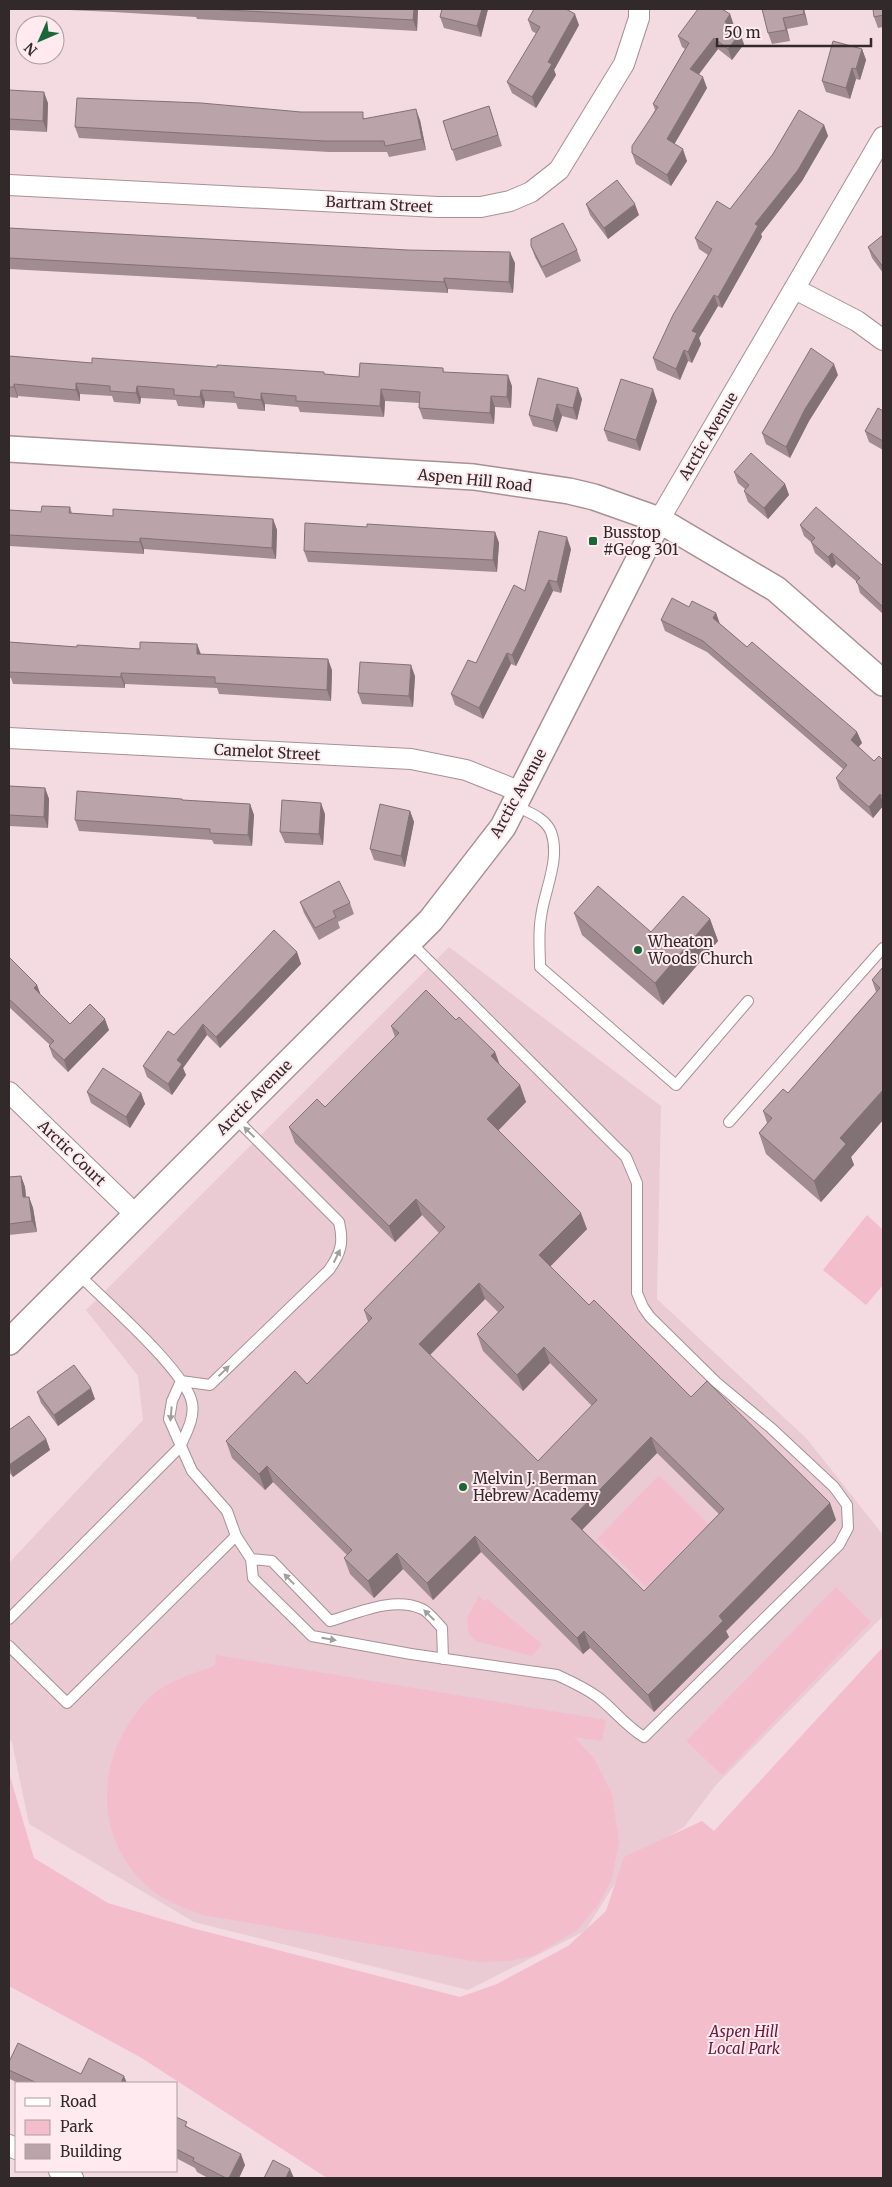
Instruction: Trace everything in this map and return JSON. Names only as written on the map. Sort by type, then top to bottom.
[{"type":"street","name":"Bartram Street","points":[[9,185],[438,207],[481,207],[510,201],[531,192],[559,170],[624,64],[639,18],[639,9]]},
{"type":"street","name":"Arctic Avenue","points":[[9,1342],[431,920],[503,827],[659,520],[883,137]]},
{"type":"street","points":[[795,289],[857,321],[883,340]]},
{"type":"street","name":"Aspen Hill Road","points":[[9,449],[474,478],[569,491],[659,520],[776,589],[883,683]]},
{"type":"street","name":"Camelot Street","points":[[9,738],[411,759],[466,770],[517,799]]},
{"type":"street","name":"Arctic Court","points":[[9,1092],[136,1214]]},
{"type":"street","points":[[61,2172],[73,2178]]},
{"type":"lane","points":[[517,799],[542,819],[551,832],[553,851],[551,872],[540,918],[540,968],[676,1084],[748,1001]]},
{"type":"lane","points":[[181,1381],[172,1401],[169,1419],[192,1470],[227,1511],[236,1536],[251,1560],[253,1578],[312,1636],[443,1659],[557,1676],[577,1683],[600,1698],[633,1730],[644,1737],[840,1545],[848,1528],[847,1505],[834,1487],[771,1428],[716,1382],[650,1317],[643,1306],[637,1293],[637,1183],[626,1158],[409,941]]},
{"type":"lane","points":[[729,1122],[883,948]]},
{"type":"lane","points":[[181,1381],[210,1385],[329,1270],[340,1254],[342,1237],[339,1222],[234,1117]]},
{"type":"lane","points":[[9,1619],[180,1446],[191,1422],[192,1402],[170,1365],[78,1273]]},
{"type":"lane","points":[[9,1646],[67,1703],[236,1536]]},
{"type":"lane","points":[[251,1560],[272,1562],[330,1621],[369,1609],[400,1604],[423,1610],[442,1628],[443,1659]]},
{"type":"shaded area","name":"Melvin J. Berman Hebrew Academy","points":[[449,947],[661,1106],[657,1299],[807,1439],[883,1535],[883,1616],[716,1785],[684,1827],[629,1861],[585,1931],[468,1990],[194,1922],[29,1824],[12,1742],[9,1739],[9,1563],[143,1420],[138,1376],[86,1310]]},
{"type":"green space","points":[[867,1215],[883,1230],[883,1285],[866,1305],[823,1270]]},
{"type":"green space","points":[[659,1475],[708,1524],[646,1587],[597,1539]]},
{"type":"green space","points":[[836,1587],[871,1622],[722,1775],[686,1741]]},
{"type":"green space","points":[[479,1596],[484,1601],[487,1599],[542,1644],[532,1656],[476,1641],[469,1634],[467,1618]]},
{"type":"green space","name":"Aspen Hill Local Park","points":[[883,1647],[883,2178],[327,2178],[140,2057],[9,1986],[9,1773],[34,1858],[108,1903],[192,1928],[460,1997],[497,1984],[568,1946],[606,1911],[624,1857],[702,1821],[714,1831]]},
{"type":"green space","points":[[216,1655],[606,1720],[602,1741],[574,1737],[593,1757],[612,1794],[619,1842],[612,1879],[598,1905],[577,1930],[535,1955],[511,1961],[478,1962],[203,1915],[159,1895],[146,1885],[128,1864],[115,1841],[109,1816],[107,1791],[111,1765],[119,1741],[133,1718],[150,1697],[172,1682],[215,1666]]},
{"type":"building","points":[[209,9],[414,9],[413,20]]},
{"type":"building","points":[[442,9],[482,9],[477,26],[440,17]]},
{"type":"building","points":[[534,9],[566,9],[575,14],[548,62],[552,64],[532,97],[507,82],[540,27],[528,20]]},
{"type":"building","points":[[698,9],[722,9],[730,14],[725,22],[740,33],[728,49],[714,38],[690,69],[703,77],[667,139],[683,149],[667,175],[632,153],[632,146],[658,107],[653,104],[689,43],[678,36]]},
{"type":"building","points":[[762,9],[803,9],[804,14],[783,18],[786,30],[768,33]]},
{"type":"building","points":[[873,9],[883,9],[883,15],[874,17]]},
{"type":"building","points":[[833,41],[862,49],[856,69],[852,68],[846,88],[822,81]]},
{"type":"building","points":[[9,90],[44,92],[43,121],[9,119]]},
{"type":"building","points":[[77,98],[201,103],[301,112],[363,112],[363,119],[416,109],[422,139],[385,146],[384,141],[324,141],[75,127]]},
{"type":"building","points":[[489,106],[498,135],[452,150],[443,121]]},
{"type":"building","points":[[799,110],[824,125],[798,170],[755,224],[758,226],[718,297],[714,295],[692,331],[697,333],[688,352],[684,350],[676,369],[653,358],[673,315],[712,249],[695,238],[717,201],[730,209],[773,154]]},
{"type":"building","points":[[617,180],[635,204],[604,228],[586,204]]},
{"type":"building","points":[[563,223],[577,250],[542,267],[531,246],[531,239]]},
{"type":"building","points":[[9,228],[408,250],[510,252],[509,282],[444,278],[444,282],[9,258]]},
{"type":"building","points":[[883,235],[883,267],[868,247]]},
{"type":"building","points":[[811,348],[834,364],[805,409],[786,447],[762,433]]},
{"type":"building","points":[[9,356],[92,363],[92,358],[217,367],[217,365],[324,372],[324,374],[359,377],[360,363],[443,368],[443,372],[508,375],[507,397],[491,396],[490,413],[419,408],[420,392],[381,389],[380,406],[296,401],[296,396],[261,393],[261,400],[234,397],[234,392],[201,390],[200,397],[174,395],[174,389],[137,386],[136,393],[110,391],[110,386],[76,383],[76,390],[14,384],[14,387],[9,387]]},
{"type":"building","points":[[538,378],[578,388],[573,408],[557,404],[553,421],[529,415]]},
{"type":"building","points":[[621,379],[653,389],[636,440],[604,430]]},
{"type":"building","points":[[878,408],[883,411],[883,441],[865,431]]},
{"type":"building","points":[[751,453],[785,484],[764,508],[744,491],[749,485],[734,472]]},
{"type":"building","points":[[42,506],[70,507],[69,513],[113,516],[113,509],[273,519],[272,548],[140,538],[140,542],[9,535],[9,510],[41,512]]},
{"type":"building","points":[[816,507],[883,566],[883,607],[856,582],[860,578],[832,553],[828,557],[811,542],[815,538],[800,525]]},
{"type":"building","points":[[305,523],[367,527],[367,524],[495,532],[493,560],[304,551]]},
{"type":"building","points":[[539,531],[567,537],[557,582],[549,580],[512,655],[507,653],[479,708],[451,694],[468,660],[476,663],[514,585],[525,591]]},
{"type":"building","points":[[672,598],[689,607],[692,601],[716,613],[713,618],[747,647],[752,642],[857,732],[851,740],[874,761],[879,756],[883,760],[883,797],[880,794],[869,807],[836,778],[847,765],[703,641],[661,620]]},
{"type":"building","points":[[9,642],[140,649],[140,642],[197,644],[197,654],[328,659],[327,690],[215,683],[215,677],[121,673],[121,677],[9,672]]},
{"type":"building","points":[[360,662],[411,665],[409,696],[358,693]]},
{"type":"building","points":[[9,786],[45,788],[44,817],[9,815]]},
{"type":"building","points":[[77,791],[250,804],[248,835],[210,833],[210,829],[75,820]]},
{"type":"building","points":[[282,800],[321,803],[319,834],[280,832]]},
{"type":"building","points":[[380,804],[410,811],[401,856],[370,849]]},
{"type":"building","points":[[339,881],[350,903],[333,911],[336,917],[315,928],[300,902]]},
{"type":"building","points":[[598,886],[651,932],[683,896],[710,919],[655,983],[574,913]]},
{"type":"building","points":[[274,930],[297,952],[216,1037],[203,1024],[177,1060],[182,1064],[168,1084],[143,1066],[168,1031],[174,1035]]},
{"type":"building","points":[[9,957],[37,985],[34,988],[70,1024],[90,1004],[105,1019],[64,1060],[49,1046],[54,1041],[9,999]]},
{"type":"building","points":[[883,967],[883,1090],[840,1138],[846,1144],[814,1181],[759,1133],[772,1118],[763,1111],[783,1089],[788,1093],[880,988],[872,980]]},
{"type":"building","points":[[426,990],[456,1020],[459,1017],[495,1052],[491,1056],[520,1085],[487,1119],[581,1213],[539,1255],[589,1305],[594,1300],[691,1397],[707,1381],[830,1503],[719,1616],[723,1621],[648,1695],[584,1631],[577,1638],[475,1536],[427,1583],[397,1553],[368,1581],[344,1558],[352,1550],[267,1466],[259,1474],[226,1441],[295,1371],[307,1384],[372,1318],[364,1310],[445,1227],[416,1199],[389,1226],[289,1127],[317,1099],[325,1107],[399,1033],[391,1026]],"holes":[[[479,1283],[504,1307],[477,1334],[517,1375],[544,1347],[597,1400],[538,1461],[419,1344]],[[651,1437],[724,1509],[644,1591],[571,1519]]]},
{"type":"building","points":[[103,1068],[141,1093],[126,1117],[87,1092]]},
{"type":"building","points":[[21,1176],[23,1197],[29,1197],[32,1221],[9,1224],[9,1177]]},
{"type":"building","points":[[74,1365],[91,1388],[54,1415],[37,1392]]},
{"type":"building","points":[[29,1416],[46,1439],[9,1465],[9,1430]]},
{"type":"building","points":[[18,2043],[81,2074],[89,2058],[124,2076],[121,2082],[35,2082],[9,2070],[9,2062]]},
{"type":"building","points":[[178,2118],[187,2122],[185,2126],[241,2154],[229,2178],[193,2161],[194,2158],[178,2150]]},
{"type":"building","points":[[273,2160],[290,2169],[286,2178],[264,2178]]},
{"type":"place","name":"Busstop #Geog 301","points":[[593,541]]},
{"type":"place","name":"Wheaton Woods Church","points":[[638,950]]},
{"type":"place","name":"Melvin J. Berman Hebrew Academy","points":[[463,1487]]}]
